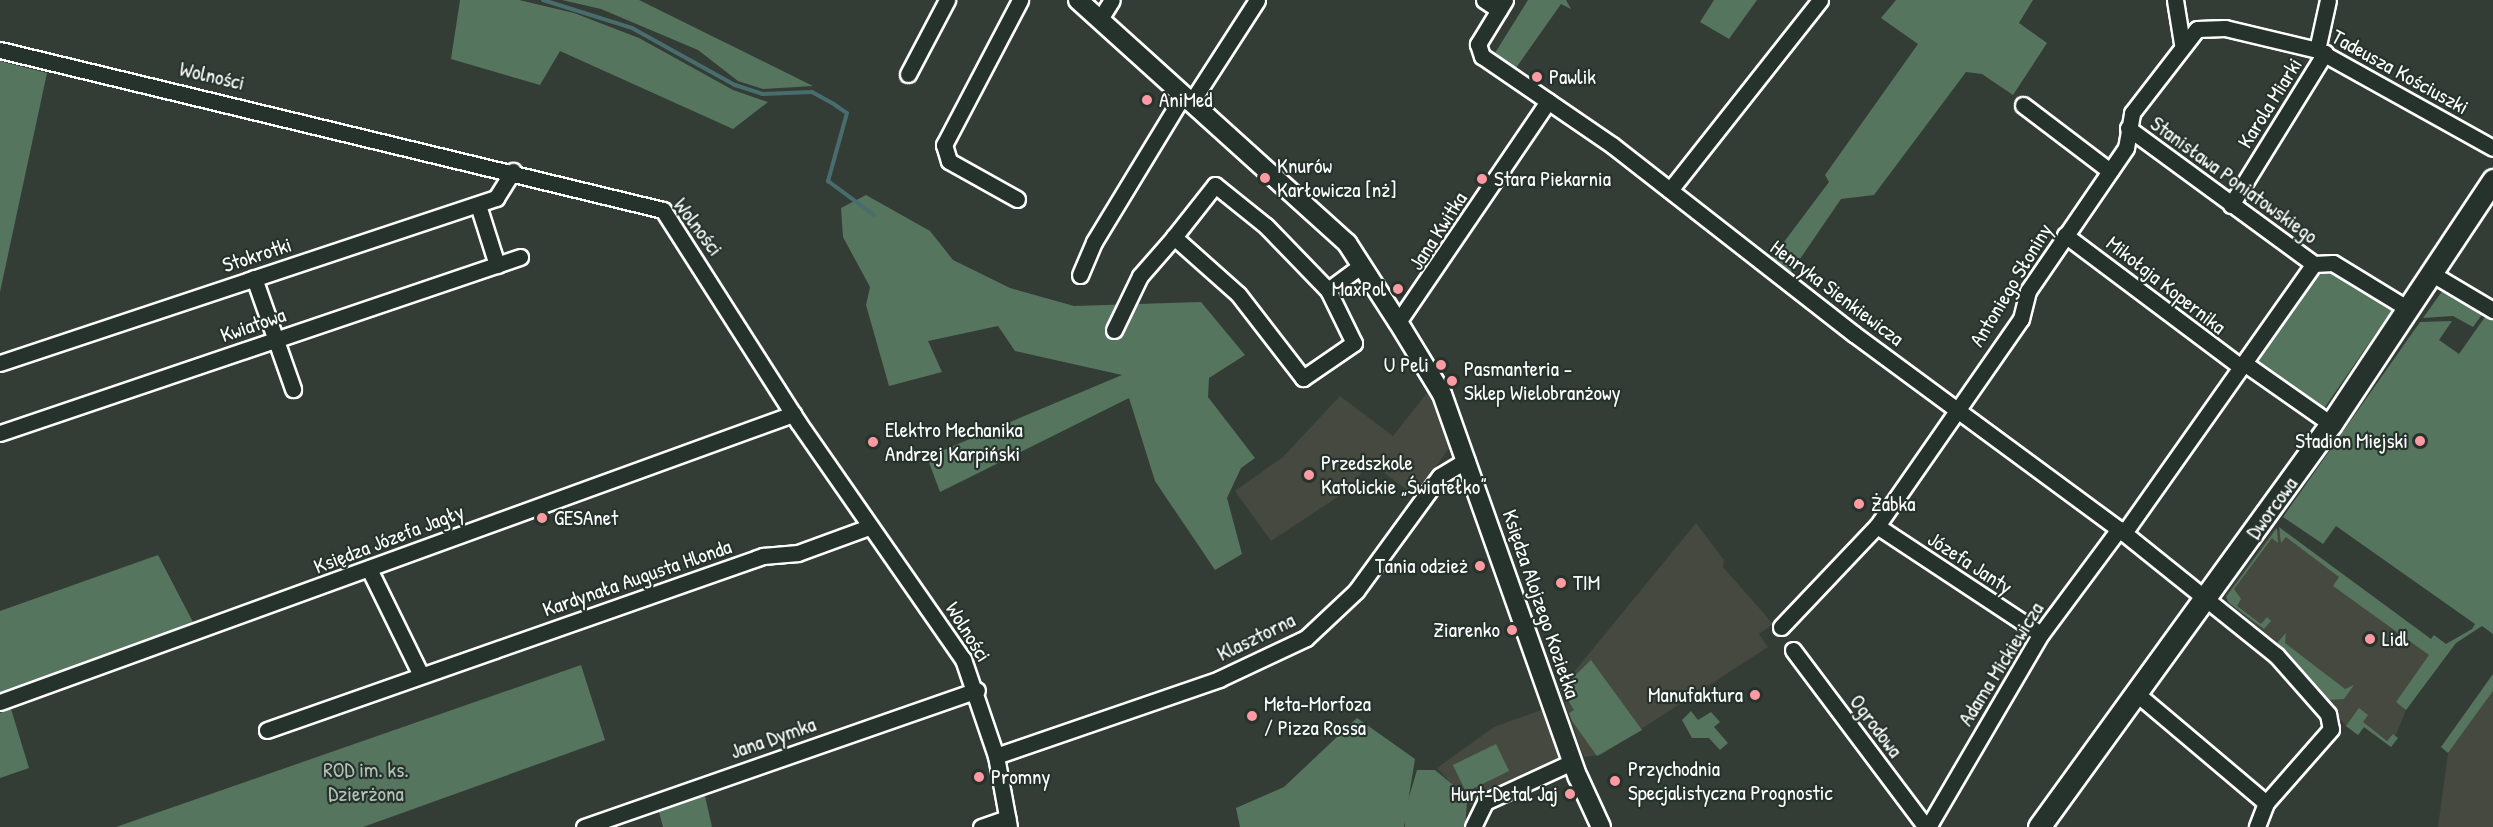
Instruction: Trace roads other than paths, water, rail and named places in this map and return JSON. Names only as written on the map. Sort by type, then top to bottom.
[{"type":"main road","name":"Dworcowa","points":[[2039,827],[2331,424],[2434,275],[2493,180]]},
{"type":"street","points":[[908,74],[947,0]]},
{"type":"street","points":[[1017,199],[949,161],[944,145],[1020,0]]},
{"type":"street","name":"Księdza Alojzego Koziełka","points":[[1078,0],[1306,203],[1362,265],[1442,394],[1572,762],[1601,827]]},
{"type":"street","points":[[1100,19],[1112,0]]},
{"type":"street","points":[[1080,275],[1094,242],[1188,98],[1257,0]]},
{"type":"street","name":"Henryka Sienkiewicza","points":[[1484,0],[1502,5],[1478,52],[1548,100],[1670,190],[2264,642],[2331,721],[2325,740],[2266,803]]},
{"type":"street","points":[[1670,190],[1820,0]]},
{"type":"street","points":[[2175,0],[2182,43]]},
{"type":"street","name":"Karola Miarki","points":[[2231,205],[2321,51],[2328,0]]},
{"type":"street","name":"Tadeusza Kościuszki","points":[[2182,43],[2197,29],[2211,26],[2321,51],[2493,148]]},
{"type":"street","name":"Antoniego Słoniny","points":[[1780,627],[1877,526],[2021,319],[2028,291],[2126,148],[2132,113],[2182,43]]},
{"type":"street","name":"Wolności","points":[[0,50],[513,171],[663,210],[793,414],[869,527],[943,628],[977,690],[996,756],[1008,823]]},
{"type":"street","name":"Jana Kwitka","points":[[1398,322],[1414,306],[1548,100]]},
{"type":"street","points":[[2023,105],[2110,171]]},
{"type":"street","name":"Stanisława Poniatowskiego","points":[[2128,128],[2314,264],[2333,263],[2410,310]]},
{"type":"street","name":"Stokrotki","points":[[0,363],[478,205],[504,193],[513,171]]},
{"type":"street","points":[[1114,330],[1140,276],[1215,185],[1266,226],[1328,290],[1354,343],[1304,378],[1238,294],[1174,237]]},
{"type":"street","points":[[478,205],[497,265]]},
{"type":"street","name":"Mikołaja Kopernika","points":[[2065,235],[2242,365],[2331,424]]},
{"type":"street","name":"Kwiatowa","points":[[0,433],[520,257]]},
{"type":"street","name":"Adama Mickiewicza","points":[[1927,827],[2041,634],[2121,531],[2314,264]]},
{"type":"street","points":[[1328,290],[1362,265]]},
{"type":"street","points":[[2434,275],[2493,310]]},
{"type":"street","points":[[254,278],[293,389]]},
{"type":"street","name":"Księdza Józefa Jagły","points":[[0,702],[370,571],[378,563],[793,414]]},
{"type":"street","name":"Klasztorna","points":[[996,756],[1219,679],[1306,638],[1356,591],[1440,476],[1467,460]]},
{"type":"street","name":"Józefa Janty","points":[[1877,526],[2041,634]]},
{"type":"street","name":"Kardynała Augusta Hlonda","points":[[267,730],[763,556],[798,553],[869,527]]},
{"type":"street","points":[[370,571],[421,675]]},
{"type":"street","name":"Ogrodowa","points":[[1793,650],[1927,827]]},
{"type":"street","name":"Jana Dymka","points":[[584,827],[977,690]]},
{"type":"street","points":[[2137,694],[2266,803],[2257,827]]},
{"type":"street","points":[[1473,827],[1485,802],[1572,762]]},
{"type":"street","points":[[981,827],[1008,823]]},
{"type":"waterway","points":[[543,0],[632,28],[735,85],[762,94],[812,92],[835,105],[847,113],[828,181],[874,215]]},
{"type":"place","name":"Pawlik","points":[[1537,77]]},
{"type":"place","name":"AniMed","points":[[1147,100]]},
{"type":"place","name":"Knurów Karłowicza [nż]","points":[[1265,178]]},
{"type":"place","name":"Stara Piekarnia","points":[[1482,179]]},
{"type":"place","name":"MaxPol","points":[[1398,289]]},
{"type":"place","name":"U Peli","points":[[1441,365]]},
{"type":"place","name":"Pasmanteria - Sklep Wielobranżowy","points":[[1452,381]]},
{"type":"place","name":"Stadion Miejski","points":[[2420,441]]},
{"type":"place","name":"Elektro Mechanika Andrzej Karpiński","points":[[873,442]]},
{"type":"place","name":"Przedszkole Katolickie „Światełko”","points":[[1309,475]]},
{"type":"place","name":"Żabka","points":[[1859,504]]},
{"type":"place","name":"GESAnet","points":[[542,518]]},
{"type":"place","name":"Tania odzież","points":[[1480,566]]},
{"type":"place","name":"TIM","points":[[1561,583]]},
{"type":"place","name":"Ziarenko","points":[[1512,630]]},
{"type":"place","name":"Lidl","points":[[2370,639]]},
{"type":"place","name":"Manufaktura","points":[[1755,695]]},
{"type":"place","name":"Meta-Morfoza / Pizza Rossa","points":[[1252,716]]},
{"type":"place","name":"Promny","points":[[979,777]]},
{"type":"place","name":"Przychodnia Specjalistyczna Prognostic","points":[[1615,781]]},
{"type":"place","name":"Hurt-Detal Jaj","points":[[1570,794]]},
{"type":"park label","name":"ROD im. ks. Dzierżona","points":[[366,782]]}]
